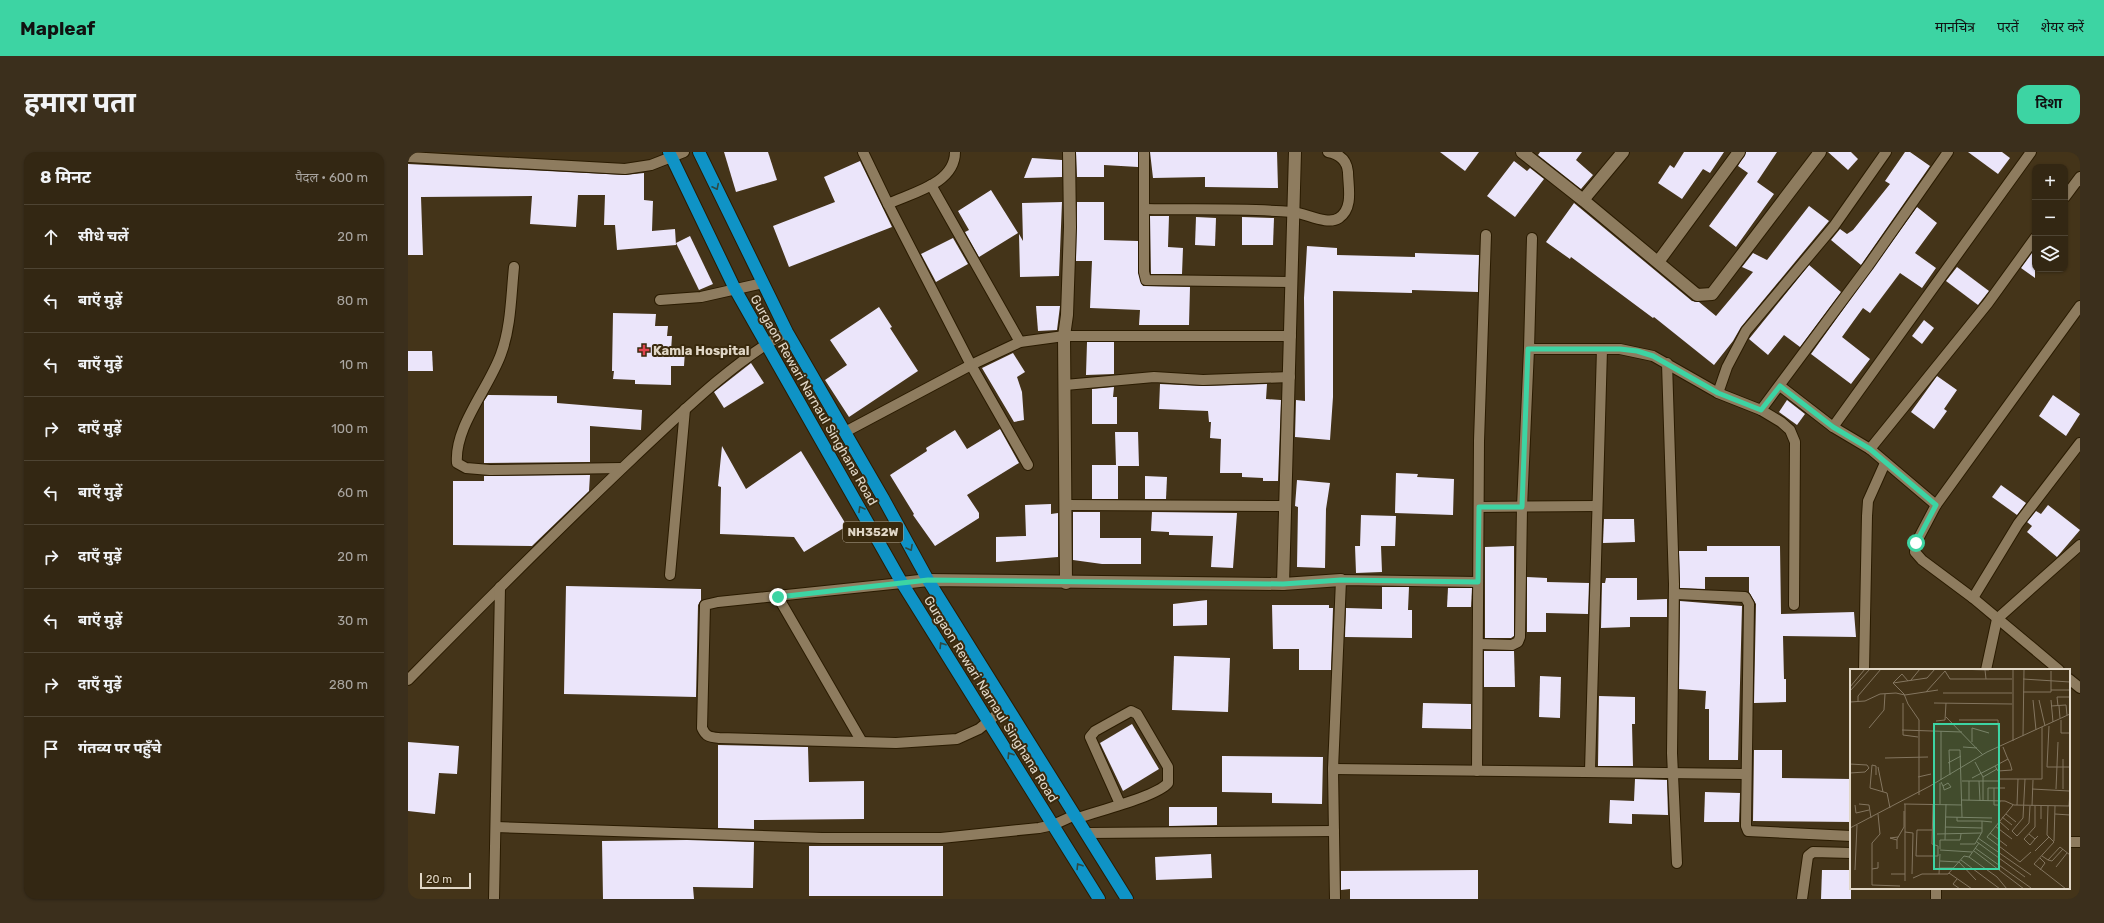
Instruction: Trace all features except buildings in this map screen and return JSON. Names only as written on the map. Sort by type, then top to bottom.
[{"type":"highway","name":"NH352W","points":[[699,152],[787,332],[928,580],[1127,899]]},
{"type":"highway","name":"Gurgaon Rewari Narnaul Singhana Road","points":[[670,155],[735,289],[902,583],[990,721],[1099,899]]},
{"type":"street","points":[[1066,583],[1064,336],[1067,316],[1070,227],[1069,152]]},
{"type":"street","points":[[1283,584],[1290,377],[1295,152]]},
{"type":"street","points":[[1583,200],[1623,152]]},
{"type":"street","points":[[1658,262],[1739,152]]},
{"type":"street","points":[[1527,154],[1697,295],[1712,294],[1820,152]]},
{"type":"street","points":[[902,583],[928,580],[1066,583],[1283,584],[1341,580]]},
{"type":"lane","points":[[408,157],[625,169],[651,165],[670,155],[684,152]]},
{"type":"lane","points":[[863,152],[888,204],[971,365],[1028,465]]},
{"type":"lane","points":[[888,204],[940,180],[950,171],[956,152]]},
{"type":"lane","points":[[1144,152],[1144,272],[1146,280],[1292,282]]},
{"type":"lane","points":[[1145,209],[1220,209],[1294,212],[1331,221],[1339,218],[1346,211],[1349,201],[1348,167],[1344,159],[1328,152]]},
{"type":"lane","points":[[1718,393],[1727,367],[1746,331],[1834,226],[1886,152]]},
{"type":"lane","points":[[1761,410],[1780,386],[1948,152]]},
{"type":"lane","points":[[1833,427],[2031,152]]},
{"type":"lane","points":[[2068,193],[2080,177]]},
{"type":"lane","points":[[931,184],[1020,342]]},
{"type":"lane","points":[[1477,771],[1479,441],[1486,235]]},
{"type":"lane","points":[[1478,644],[1512,644],[1518,642],[1520,637],[1522,507],[1532,238]]},
{"type":"lane","points":[[1870,449],[1988,303],[2032,242]]},
{"type":"lane","points":[[514,267],[508,328],[501,354],[489,382],[463,429],[456,452],[457,463],[466,468],[490,470],[622,468]]},
{"type":"lane","points":[[660,300],[701,297],[763,283]]},
{"type":"lane","points":[[2058,669],[1997,618],[1922,560],[1915,552],[1916,543],[1936,505],[2009,402],[2080,306]]},
{"type":"lane","points":[[408,680],[500,587],[685,409],[766,344],[787,332]]},
{"type":"lane","points":[[845,432],[971,365],[1020,342],[1064,336],[1291,336]]},
{"type":"lane","points":[[1528,349],[1602,349],[1637,351],[1668,363],[1718,393],[1761,410],[1782,422],[1790,430],[1795,442],[1794,605]]},
{"type":"lane","points":[[1590,771],[1602,349]]},
{"type":"lane","points":[[1668,363],[1674,594],[1672,707],[1673,774],[1677,863]]},
{"type":"lane","points":[[1065,385],[1154,377],[1203,380],[1290,377]]},
{"type":"lane","points":[[1780,386],[1833,427],[1870,449],[1936,505]]},
{"type":"lane","points":[[670,576],[685,409]]},
{"type":"lane","points":[[1972,598],[2018,524],[2080,443]]},
{"type":"lane","points":[[1864,669],[1868,501],[1885,463]]},
{"type":"lane","points":[[1066,505],[1286,506]]},
{"type":"lane","points":[[1479,507],[1597,506]]},
{"type":"lane","points":[[1986,669],[1997,618],[2080,545]]},
{"type":"lane","points":[[1335,899],[1333,769],[1341,580],[1478,582]]},
{"type":"lane","points":[[902,583],[718,602],[705,605],[702,728],[704,733],[708,736],[719,738],[896,743],[957,739],[979,729],[1007,706]]},
{"type":"lane","points":[[494,899],[500,587]]},
{"type":"lane","points":[[1674,594],[1745,598],[1749,604],[1745,774],[1746,826],[1748,832],[1850,836]]},
{"type":"lane","points":[[778,597],[862,742]]},
{"type":"lane","points":[[2070,680],[2080,688]]},
{"type":"lane","points":[[496,827],[822,838],[940,838],[1039,828],[1120,804],[1159,790],[1168,783],[1168,767],[1138,714],[1131,711],[1095,731],[1090,737],[1120,804]]},
{"type":"lane","points":[[1333,769],[1745,774]]},
{"type":"lane","points":[[1087,833],[1334,831]]},
{"type":"lane","points":[[1802,899],[1808,856],[1813,852],[1850,853]]},
{"type":"place","name":"Kamla Hospital","points":[[644,350]]},
{"type":"route","points":[[778,597],[928,580],[1066,583],[1283,584],[1341,580],[1478,582],[1479,507],[1522,507],[1528,349],[1620,349],[1637,351],[1668,363],[1718,393],[1761,410],[1780,386],[1833,427],[1870,449],[1936,505],[1916,543]]}]
